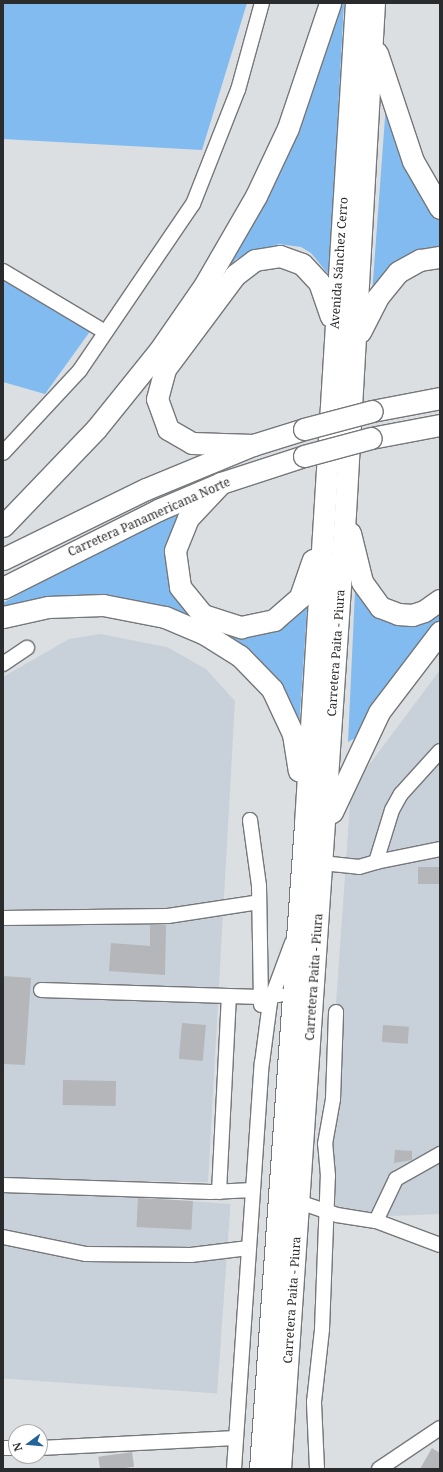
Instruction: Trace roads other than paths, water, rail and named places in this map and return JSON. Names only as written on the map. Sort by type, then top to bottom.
[{"type":"highway","points":[[3,526],[96,429],[159,351],[204,286],[249,208],[288,128],[330,3]]},
{"type":"highway","name":"Avenida Sánchez Cerro","points":[[323,523],[334,328],[356,3]]},
{"type":"highway","name":"Avenida Sánchez Cerro","points":[[346,484],[374,3]]},
{"type":"highway","points":[[372,37],[411,155],[440,208]]},
{"type":"highway","points":[[253,445],[192,443],[168,430],[157,399],[166,369],[235,275],[247,264],[265,257],[294,260],[309,270],[323,289],[334,328]]},
{"type":"highway","points":[[355,346],[366,316],[390,280],[412,263],[440,257]]},
{"type":"highway","points":[[403,404],[440,385]]},
{"type":"highway","name":"Carretera Panamericana Norte","points":[[3,559],[96,512],[253,445],[304,429],[372,411],[440,398]]},
{"type":"highway","name":"Carretera Panamericana Norte","points":[[3,588],[94,540],[221,483],[304,456],[371,438],[440,425]]},
{"type":"highway","points":[[221,483],[188,518],[175,551],[175,570],[184,595],[203,615],[217,622],[241,627],[259,626],[288,610],[305,586],[323,523]]},
{"type":"highway","name":"Carretera Paita - Piura","points":[[260,1469],[298,927],[315,828],[345,513],[346,484]]},
{"type":"highway","points":[[345,513],[362,582],[374,602],[392,612],[412,615],[424,611],[440,600]]},
{"type":"highway","name":"Carretera Paita - Piura","points":[[280,1469],[322,863],[315,828],[323,523]]},
{"type":"highway","points":[[3,616],[62,605],[116,607],[165,617],[220,642],[262,676],[282,705],[293,734],[315,828]]},
{"type":"highway","points":[[315,828],[368,732],[440,632]]},
{"type":"lane","points":[[3,453],[80,370],[193,204],[238,90],[262,3]]},
{"type":"lane","points":[[3,271],[105,332]]},
{"type":"lane","points":[[3,664],[28,648]]},
{"type":"lane","points":[[376,862],[392,810],[401,794],[440,751]]},
{"type":"lane","points":[[234,1469],[253,1190],[265,1041],[266,997],[259,902],[250,820]]},
{"type":"lane","points":[[322,863],[359,866],[440,849]]},
{"type":"lane","points":[[3,918],[168,916],[259,902]]},
{"type":"lane","points":[[266,997],[298,927]]},
{"type":"lane","points":[[41,990],[266,997],[293,992]]},
{"type":"lane","points":[[219,1192],[229,996]]},
{"type":"lane","points":[[317,1469],[314,1402],[322,1329],[324,1211],[328,1176],[325,1144],[333,1099],[336,1012]]},
{"type":"lane","points":[[376,1221],[396,1179],[440,1154]]},
{"type":"lane","points":[[3,1185],[219,1192],[253,1190]]},
{"type":"lane","points":[[299,1202],[324,1211],[376,1221],[440,1245]]},
{"type":"lane","points":[[3,1237],[86,1254],[191,1255],[249,1248]]},
{"type":"lane","points":[[379,1469],[440,1428]]},
{"type":"lane","points":[[48,1448],[236,1438]]}]
